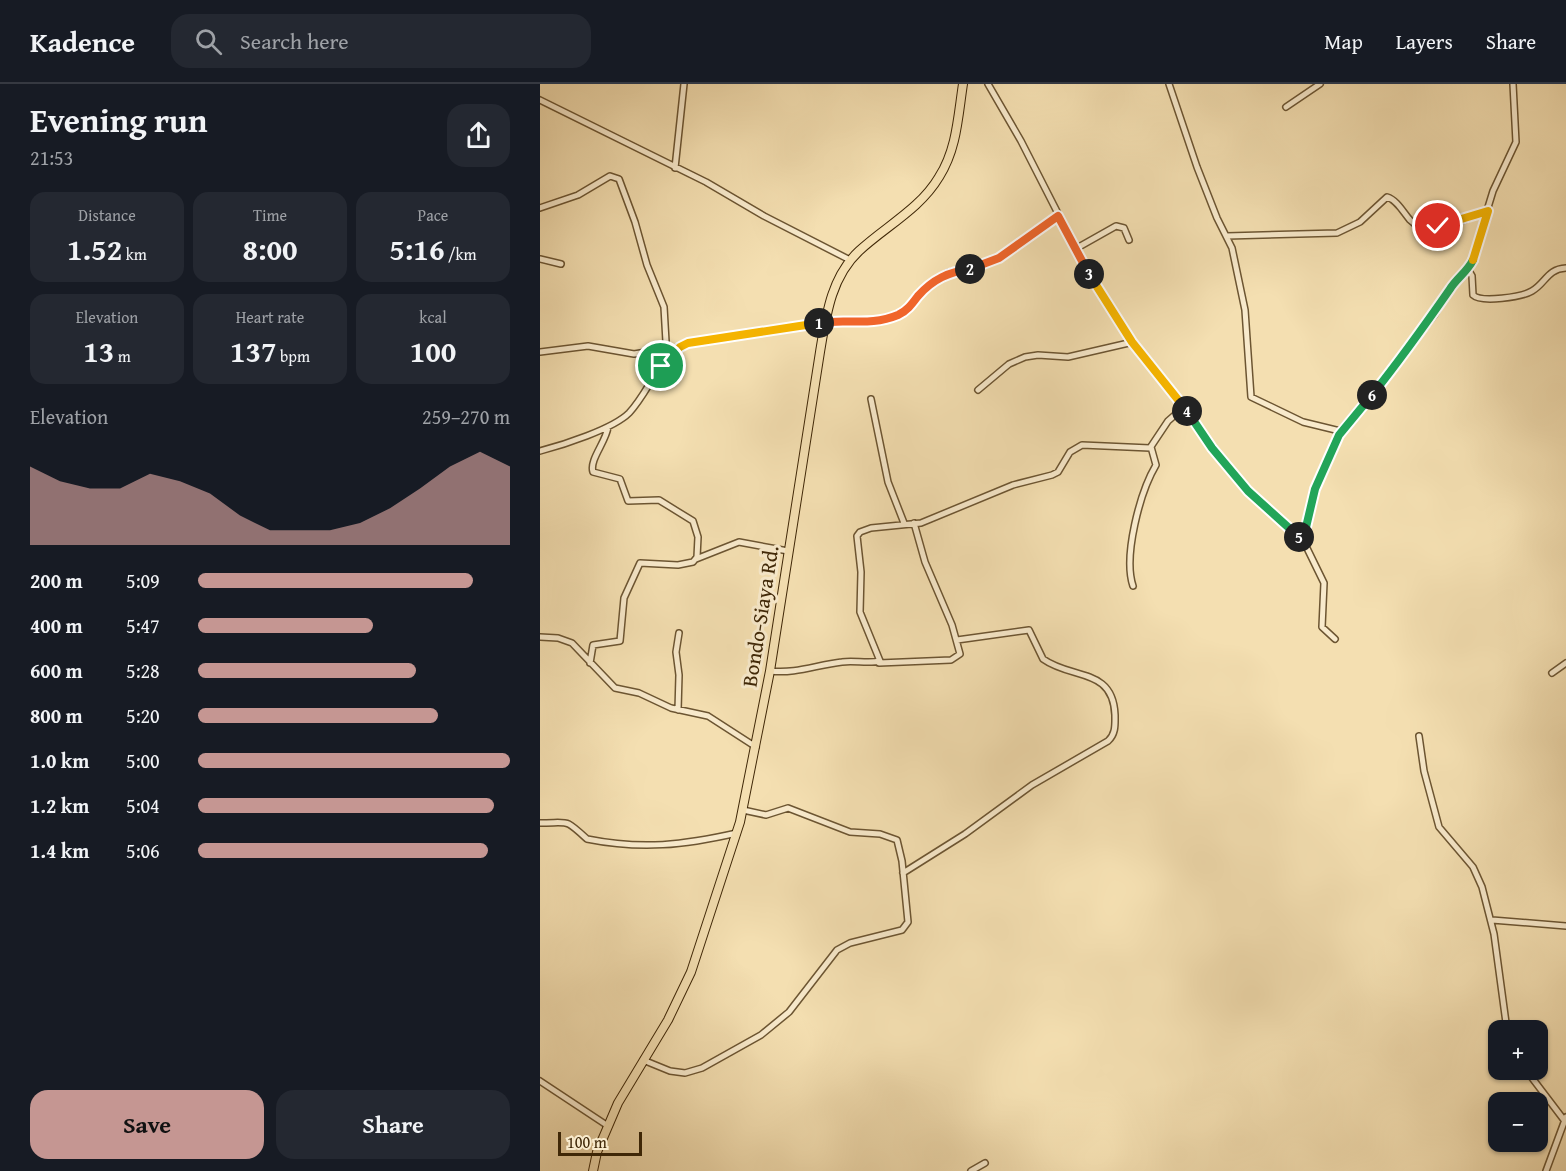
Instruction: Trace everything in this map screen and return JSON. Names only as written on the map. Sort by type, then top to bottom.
[{"type":"highway","name":"Bondo-Siaya Rd.","points":[[593,1171],[608,1126],[642,1059],[672,1012],[691,972],[737,833],[770,671],[820,352],[832,293],[850,260],[916,204],[940,176],[953,146],[963,84]]},
{"type":"street","points":[[675,168],[684,84]]},
{"type":"street","points":[[988,84],[1021,141],[1096,288],[1132,342],[1185,407],[1212,448],[1248,491],[1303,540],[1324,582],[1322,627],[1335,639]]},
{"type":"street","points":[[1169,84],[1197,167],[1233,248],[1245,310],[1251,398],[1303,422],[1341,431]]},
{"type":"street","points":[[1286,107],[1320,84]]},
{"type":"street","points":[[1303,540],[1315,489],[1341,431],[1395,366],[1435,314],[1451,287],[1468,269],[1497,182],[1517,136],[1513,84]]},
{"type":"street","points":[[540,100],[850,260]]},
{"type":"street","points":[[540,208],[578,195],[610,176],[619,178],[647,265],[664,306],[667,359]]},
{"type":"street","points":[[1227,236],[1337,233],[1360,222],[1386,197],[1393,200],[1412,222],[1421,228],[1438,226],[1488,211]]},
{"type":"street","points":[[540,451],[608,427],[630,412],[667,359],[688,343],[827,322],[866,323],[901,314],[925,289],[947,273],[994,261],[1058,216]]},
{"type":"street","points":[[1077,248],[1116,226],[1124,228],[1129,240]]},
{"type":"street","points":[[540,259],[561,264]]},
{"type":"street","points":[[1468,269],[1472,276],[1473,295],[1481,299],[1525,294],[1537,288],[1554,270],[1566,268]]},
{"type":"street","points":[[978,390],[1009,364],[1025,357],[1038,355],[1068,357],[1132,342]]},
{"type":"street","points":[[540,352],[588,346],[634,354],[665,349]]},
{"type":"street","points":[[871,399],[888,482],[904,523]]},
{"type":"street","points":[[1133,586],[1128,560],[1147,480],[1156,465],[1151,447],[1168,421],[1185,407]]},
{"type":"street","points":[[608,427],[607,438],[592,465],[593,472],[620,479],[628,501],[658,500],[693,522],[697,530],[696,559]]},
{"type":"street","points":[[879,663],[879,654],[860,608],[861,572],[857,536],[860,532],[904,523],[914,524],[1013,485],[1056,474],[1070,452],[1082,445],[1151,447]]},
{"type":"street","points":[[770,671],[802,671],[844,661],[879,663],[957,659],[960,654],[957,640],[923,556],[914,524]]},
{"type":"street","points":[[590,663],[593,645],[620,641],[625,594],[639,563],[678,565],[739,542],[788,551]]},
{"type":"street","points":[[903,873],[965,834],[1041,779],[1108,741],[1114,731],[1114,701],[1107,688],[1092,678],[1043,659],[1029,630],[957,640]]},
{"type":"street","points":[[678,710],[679,675],[676,652],[680,633]]},
{"type":"street","points":[[540,637],[567,640],[615,688],[639,693],[678,710],[710,717],[756,747]]},
{"type":"street","points":[[1552,673],[1566,663]]},
{"type":"street","points":[[1419,736],[1424,771],[1440,828],[1473,867],[1482,887],[1491,920],[1506,1020]]},
{"type":"street","points":[[642,1059],[676,1073],[690,1072],[708,1065],[772,1028],[794,1006],[837,950],[850,944],[893,933],[905,927],[908,922],[899,843],[893,838],[850,832],[788,808],[766,815],[743,810]]},
{"type":"street","points":[[540,824],[568,822],[587,839],[647,846],[678,845],[737,833]]},
{"type":"street","points":[[1491,920],[1566,926]]},
{"type":"street","points":[[1534,1080],[1565,1118],[1546,1171]]},
{"type":"street","points":[[540,1081],[608,1126]]},
{"type":"street","points":[[971,1171],[985,1163]]},
{"type":"route","points":[[661,366],[680,347],[696,341],[738,337],[827,322],[866,323],[896,316],[911,306],[925,289],[947,273],[974,268],[994,261],[1058,216],[1102,298],[1132,342],[1183,404],[1218,456],[1248,491],[1303,540],[1315,489],[1342,429],[1395,366],[1435,314],[1451,287],[1470,266],[1488,211],[1438,226]]}]
